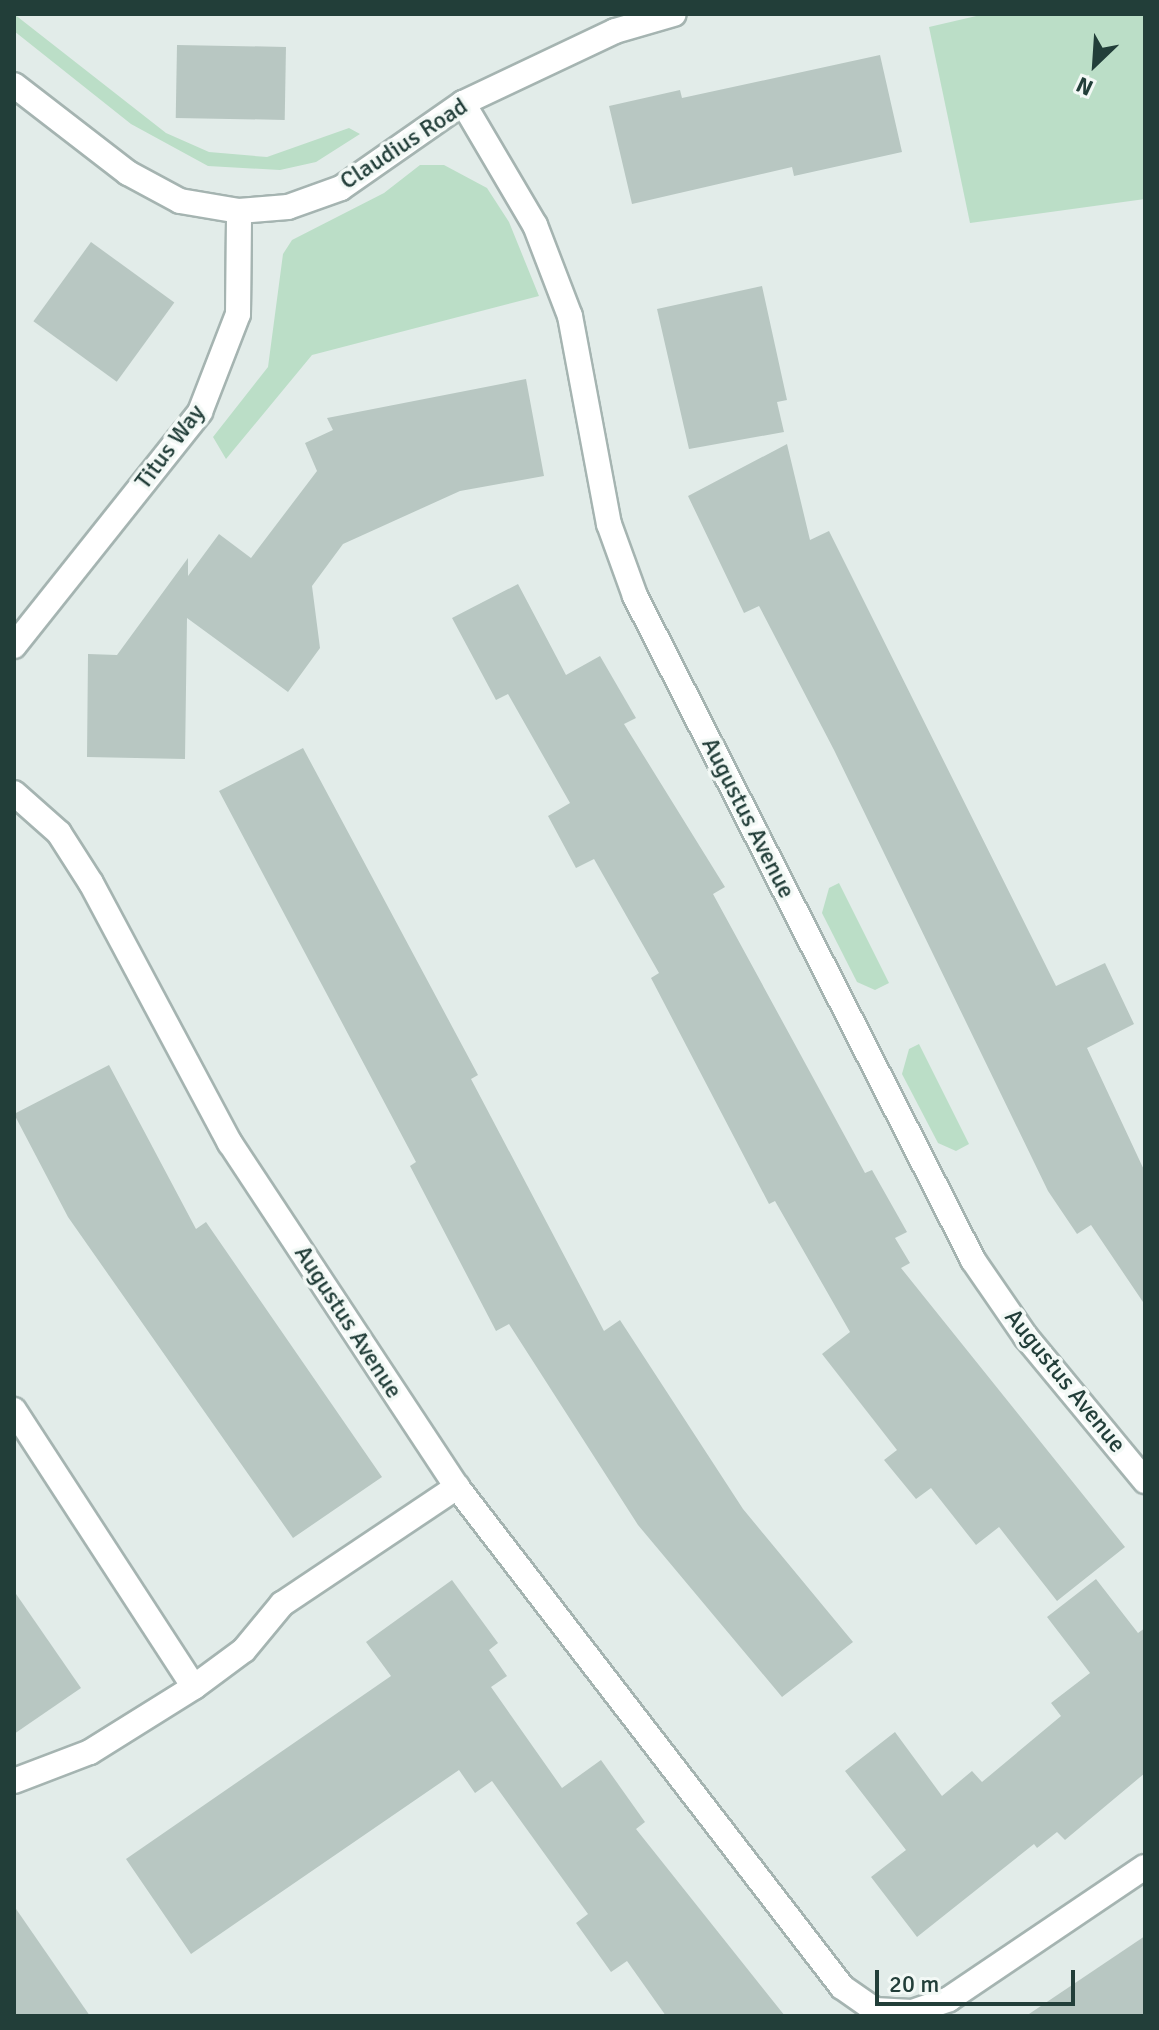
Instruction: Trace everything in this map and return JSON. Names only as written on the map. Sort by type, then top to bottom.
[{"type":"street","name":"Claudius Road","points":[[14,85],[128,173],[180,201],[239,211],[288,207],[341,188],[463,103],[615,31],[674,14]]},
{"type":"street","name":"Augustus Avenue","points":[[463,103],[535,225],[570,316],[609,524],[635,596],[973,1260],[1026,1337],[1145,1481]]},
{"type":"street","name":"Titus Way","points":[[14,646],[200,412],[238,314],[239,211]]},
{"type":"street","name":"Augustus Avenue","points":[[14,793],[59,833],[91,883],[230,1143],[457,1487],[842,1987],[870,2013],[912,2012],[949,1999],[1145,1867]]},
{"type":"street","points":[[14,1410],[194,1687]]},
{"type":"street","points":[[14,1781],[90,1752],[194,1687],[244,1650],[282,1604],[457,1487]]},
{"type":"green space","points":[[14,14],[166,133],[209,152],[267,157],[349,128],[360,134],[316,162],[280,170],[208,166],[131,124],[14,31]]},
{"type":"green space","points":[[985,14],[1145,14],[1145,199],[970,223],[929,27]]},
{"type":"green space","points":[[420,165],[444,165],[487,188],[509,222],[539,296],[312,355],[226,459],[213,437],[268,367],[283,254],[292,240],[384,193]]},
{"type":"green space","points":[[839,883],[889,983],[875,990],[857,982],[822,913],[829,888]]},
{"type":"green space","points":[[919,1044],[969,1144],[956,1151],[938,1143],[902,1074],[909,1049]]},
{"type":"building","points":[[177,45],[286,47],[285,120],[176,118]]},
{"type":"building","points":[[880,55],[902,152],[794,176],[792,167],[632,204],[609,106],[680,90],[682,98]]},
{"type":"building","points":[[91,242],[174,303],[117,382],[33,321]]},
{"type":"building","points":[[762,286],[787,400],[777,402],[784,432],[689,449],[657,309]]},
{"type":"building","points":[[526,379],[544,476],[460,491],[343,544],[312,586],[320,648],[288,692],[187,618],[185,759],[87,757],[88,654],[117,655],[188,558],[188,576],[219,534],[251,558],[317,471],[305,443],[333,430],[327,418]]},
{"type":"building","points":[[787,444],[810,540],[829,531],[1056,986],[1105,963],[1134,1024],[1087,1048],[1145,1172],[1145,1305],[1091,1225],[1077,1234],[1048,1191],[834,750],[759,606],[744,613],[688,496]]},
{"type":"building","points":[[518,584],[566,675],[600,656],[636,718],[624,724],[725,887],[713,894],[865,1173],[872,1170],[907,1232],[895,1238],[910,1263],[901,1268],[1125,1547],[1057,1601],[999,1527],[976,1545],[931,1488],[916,1499],[884,1460],[897,1450],[822,1354],[850,1332],[775,1201],[769,1204],[651,978],[659,973],[594,859],[576,868],[548,816],[570,803],[508,694],[496,700],[452,618]]},
{"type":"building","points":[[303,748],[478,1075],[471,1079],[604,1331],[620,1320],[743,1509],[853,1642],[782,1697],[638,1525],[509,1324],[496,1331],[410,1166],[416,1162],[219,791]]},
{"type":"building","points":[[109,1065],[196,1229],[206,1222],[382,1477],[293,1538],[68,1217],[14,1114]]},
{"type":"building","points":[[1096,1579],[1138,1633],[1145,1628],[1145,1773],[1065,1840],[1057,1832],[1037,1848],[1034,1844],[917,1937],[871,1877],[906,1850],[845,1771],[895,1732],[942,1796],[972,1771],[982,1782],[1061,1716],[1051,1703],[1090,1673],[1047,1617]]},
{"type":"building","points":[[452,1580],[498,1643],[489,1650],[507,1676],[491,1687],[562,1788],[601,1760],[645,1822],[636,1829],[785,2016],[666,2016],[627,1961],[611,1972],[576,1923],[588,1914],[492,1781],[475,1793],[459,1770],[191,1954],[126,1859],[391,1676],[366,1642]]},
{"type":"building","points":[[14,1591],[81,1688],[14,1734]]},
{"type":"building","points":[[14,1906],[90,2016],[14,2016]]},
{"type":"building","points":[[1145,1936],[1145,2016],[1026,2016]]}]
